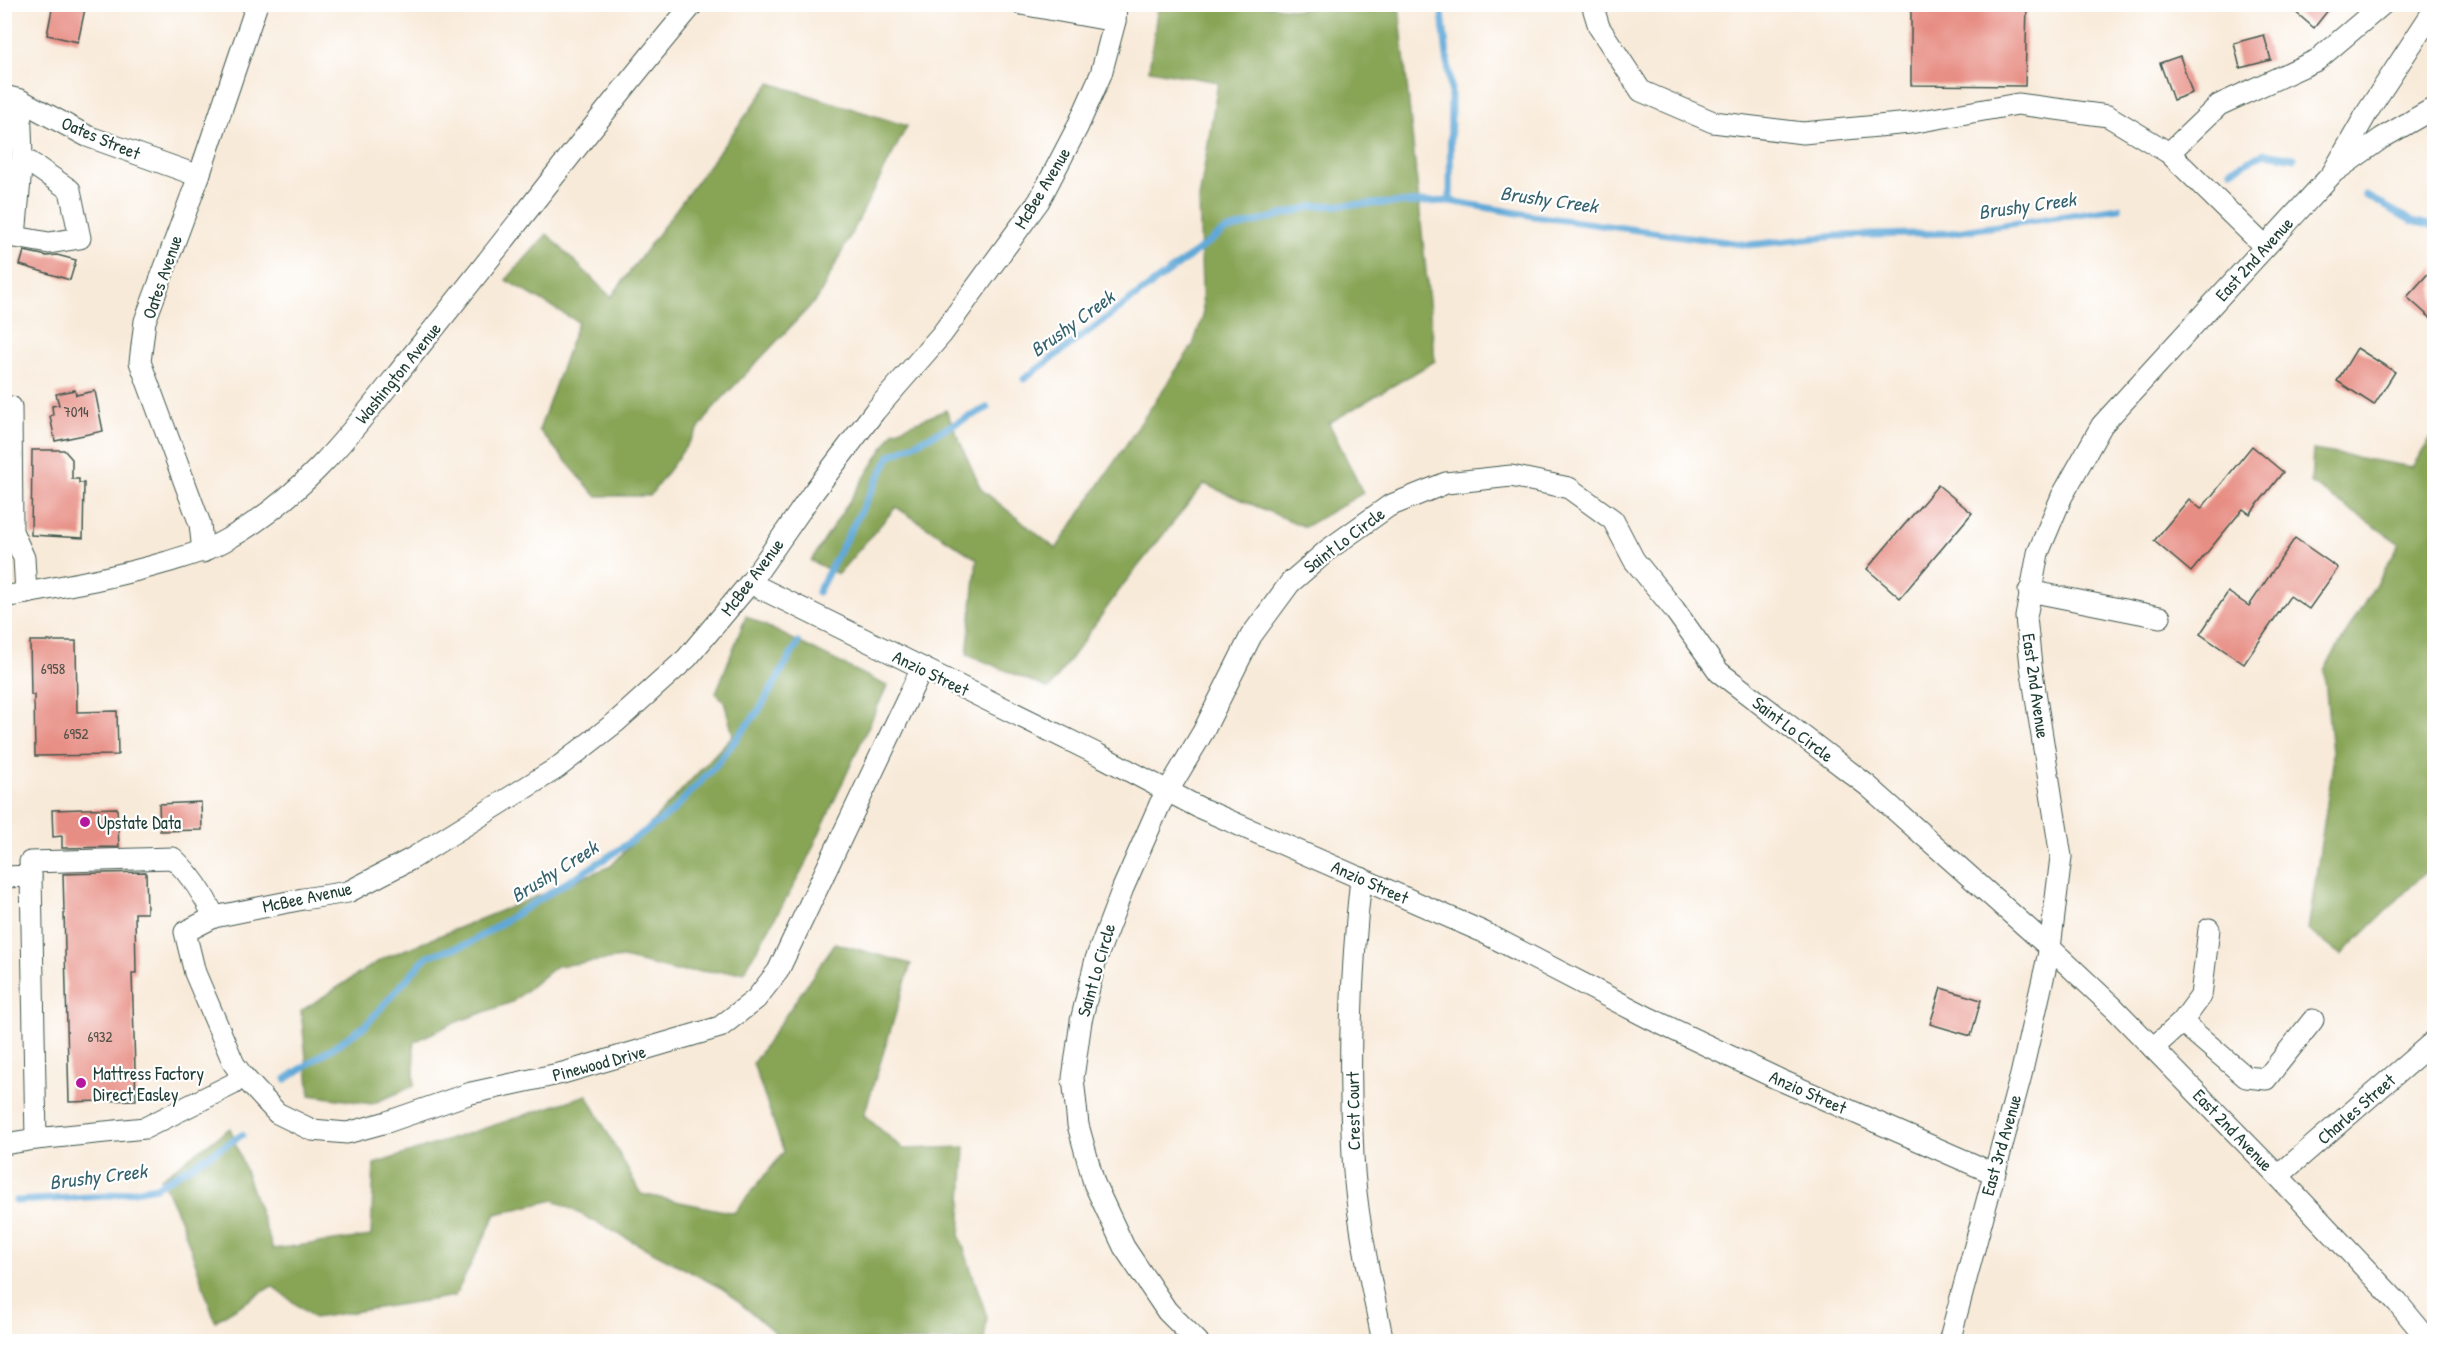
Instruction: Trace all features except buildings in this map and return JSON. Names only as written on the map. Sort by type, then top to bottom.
[{"type":"street","name":"Oates Avenue","points":[[203,552],[200,524],[140,362],[145,321],[199,176],[257,4]]},
{"type":"street","name":"Washington Avenue","points":[[4,597],[126,574],[203,552],[248,528],[286,501],[329,459],[497,251],[643,63],[693,4]]},
{"type":"street","points":[[1021,4],[1115,13]]},
{"type":"street","points":[[1592,4],[1599,27],[1641,91],[1713,122],[1803,133],[1910,123],[2018,104],[2108,116],[2169,153],[2265,247]]},
{"type":"street","points":[[2169,153],[2219,105],[2318,60],[2383,4]]},
{"type":"street","name":"East 2nd Avenue","points":[[2430,1341],[2397,1302],[2278,1176],[2153,1048],[2050,948],[2061,858],[2031,666],[2026,616],[2038,553],[2062,496],[2102,425],[2332,174],[2368,111],[2434,10]]},
{"type":"street","name":"McBee Avenue","points":[[185,932],[214,917],[348,892],[413,858],[557,768],[616,722],[687,658],[750,583],[812,494],[875,411],[942,334],[1039,201],[1077,128],[1101,74],[1115,13]]},
{"type":"street","name":"Oates Street","points":[[12,98],[87,136],[199,176]]},
{"type":"street","points":[[12,98],[22,157],[10,236],[49,243],[80,238],[70,190],[22,157]]},
{"type":"street","points":[[2332,174],[2382,138],[2434,108]]},
{"type":"street","points":[[4,407],[11,407],[12,531],[24,558],[26,593]]},
{"type":"street","name":"Saint Lo Circle","points":[[1198,1341],[1167,1311],[1124,1247],[1094,1183],[1078,1125],[1073,1078],[1081,1022],[1096,959],[1123,888],[1168,791],[1203,732],[1251,636],[1290,583],[1329,549],[1389,506],[1446,483],[1511,476],[1569,488],[1613,520],[1634,560],[1674,609],[1719,672],[1868,786],[2050,948]]},
{"type":"street","name":"Anzio Street","points":[[750,583],[1198,807],[1481,931],[1649,1018],[1778,1079],[1993,1173]]},
{"type":"street","points":[[2029,591],[2160,617]]},
{"type":"street","name":"Pinewood Drive","points":[[185,932],[195,973],[234,1064],[242,1076],[277,1113],[312,1130],[347,1133],[387,1122],[471,1093],[563,1073],[720,1027],[756,999],[778,971],[922,668]]},
{"type":"street","points":[[36,1139],[30,862],[173,858],[188,872],[214,917]]},
{"type":"street","points":[[4,876],[31,876]]},
{"type":"street","name":"Crest Court","points":[[1361,878],[1353,949],[1353,1157],[1367,1262],[1383,1341]]},
{"type":"street","points":[[2153,1048],[2182,1022],[2201,996],[2209,929]]},
{"type":"street","name":"East 3rd Avenue","points":[[1949,1341],[2021,1075],[2050,948]]},
{"type":"street","points":[[2182,1022],[2246,1077],[2266,1079],[2313,1020]]},
{"type":"street","name":"Charles Street","points":[[2278,1176],[2434,1041]]},
{"type":"street","points":[[4,1144],[145,1128],[233,1084],[242,1076]]},
{"type":"green space","points":[[1256,4],[1301,10],[1302,5],[1399,5],[1435,361],[1329,423],[1363,493],[1305,527],[1204,484],[1123,585],[1049,689],[967,654],[977,559],[896,507],[838,574],[811,561],[894,431],[946,410],[981,489],[1056,549],[1193,345],[1203,316],[1199,199],[1218,82],[1149,70],[1158,5]]},
{"type":"green space","points":[[770,83],[907,126],[818,298],[716,405],[650,496],[596,496],[539,430],[578,322],[506,280],[547,234],[611,297]]},
{"type":"green space","points":[[2434,434],[2434,864],[2341,955],[2308,930],[2333,763],[2324,670],[2400,544],[2311,483],[2313,450],[2412,467]]},
{"type":"green space","points":[[746,616],[887,686],[801,873],[744,972],[676,971],[623,958],[556,966],[512,1002],[451,1024],[414,1042],[414,1086],[372,1104],[310,1095],[301,1011],[382,959],[611,866],[733,735],[724,701],[716,693]]},
{"type":"green space","points":[[835,943],[911,964],[864,1115],[903,1149],[965,1147],[960,1237],[987,1317],[984,1341],[785,1341],[723,1289],[554,1200],[496,1214],[455,1296],[314,1318],[272,1286],[215,1321],[183,1226],[161,1178],[230,1128],[273,1249],[371,1236],[374,1164],[587,1095],[641,1194],[734,1213],[784,1152],[753,1063]]},
{"type":"waterway","points":[[1441,4],[1451,91],[1450,201]]},
{"type":"waterway","name":"Brushy Creek","points":[[2231,170],[2265,153],[2294,158]]},
{"type":"waterway","name":"Brushy Creek","points":[[2365,195],[2412,221],[2434,226]]},
{"type":"waterway","name":"Brushy Creek","points":[[1024,379],[1224,231],[1314,206],[1450,201],[1534,216],[1748,245],[1836,236],[1949,233],[2119,208]]},
{"type":"waterway","name":"Brushy Creek","points":[[818,592],[890,456],[987,408]]},
{"type":"waterway","name":"Brushy Creek","points":[[286,1079],[365,1026],[427,956],[468,944],[614,853],[671,813],[715,766],[759,710],[798,643]]},
{"type":"waterway","name":"Brushy Creek","points":[[16,1201],[107,1196],[156,1187],[242,1135]]},
{"type":"place","name":"Upstate Data","points":[[85,822]]},
{"type":"place","name":"Mattress Factory Direct Easley","points":[[81,1083]]}]
